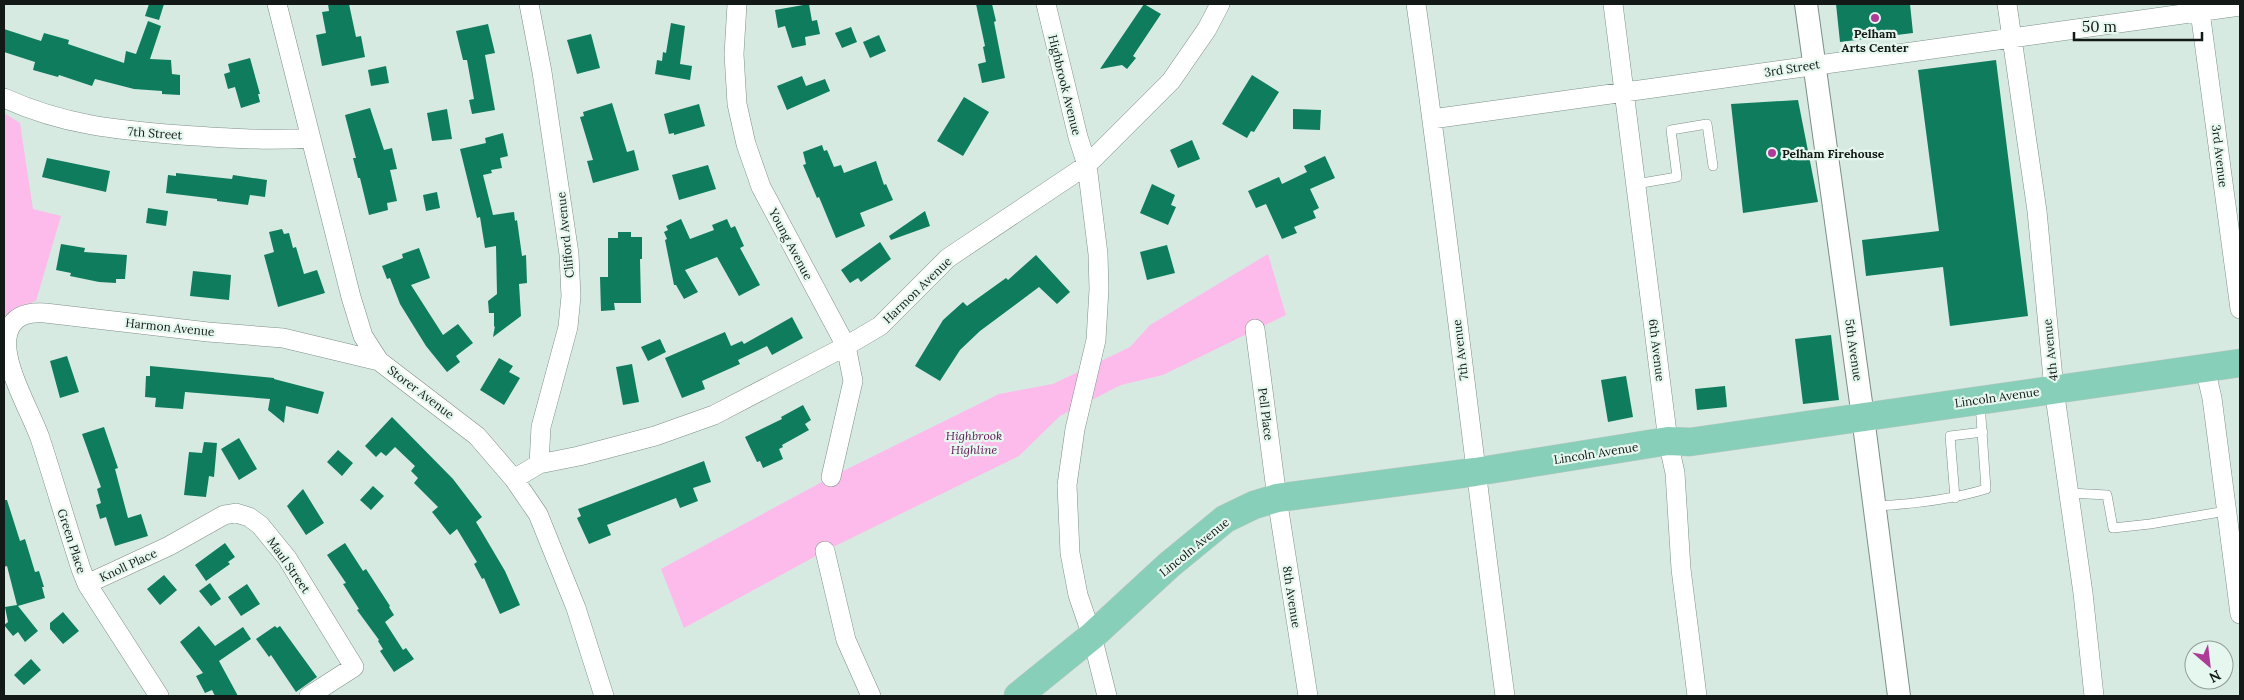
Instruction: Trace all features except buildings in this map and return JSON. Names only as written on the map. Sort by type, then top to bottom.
[{"type":"main road","name":"Lincoln Avenue","points":[[1018,696],[1092,636],[1169,565],[1225,519],[1254,505],[1277,498],[1475,472],[1668,441],[1690,442],[2240,363]]},
{"type":"street","name":"Storer Avenue","points":[[277,4],[310,138],[363,336],[379,361],[477,436],[514,479],[538,514],[560,564],[591,650],[604,696]]},
{"type":"street","name":"Clifford Avenue","points":[[529,4],[542,72],[570,254],[571,296],[568,327],[541,427],[539,464]]},
{"type":"street","name":"Young Avenue","points":[[737,4],[734,54],[737,104],[746,144],[765,195],[846,346],[853,381],[831,477]]},
{"type":"street","name":"Highbrook Avenue","points":[[1046,4],[1078,137],[1087,166],[1098,254],[1099,288],[1096,340],[1075,429],[1067,486],[1070,553],[1078,595],[1092,636],[1107,696]]},
{"type":"street","name":"Harmon Avenue","points":[[514,479],[539,464],[579,456],[655,436],[714,415],[846,346],[880,326],[948,258],[1087,166],[1171,81],[1207,29],[1220,4]]},
{"type":"street","name":"7th Avenue","points":[[1416,4],[1505,696]]},
{"type":"street","name":"6th Avenue","points":[[1613,4],[1668,441],[1675,472],[1680,569],[1697,696]]},
{"type":"street","name":"5th Avenue","points":[[1806,4],[1899,696]]},
{"type":"street","name":"4th Avenue","points":[[2006,4],[2037,211],[2054,389],[2083,593],[2094,696]]},
{"type":"street","name":"3rd Street","points":[[1432,119],[2011,37],[2199,7],[2240,6]]},
{"type":"street","name":"3rd Avenue","points":[[2199,7],[2240,309]]},
{"type":"street","name":"7th Street","points":[[4,98],[28,109],[69,122],[116,130],[278,140],[310,138]]},
{"type":"street","name":"Harmon Avenue","points":[[14,372],[8,353],[7,334],[12,323],[31,312],[208,332],[283,338],[379,361]]},
{"type":"street","name":"Pell Place","points":[[1255,329],[1277,498]]},
{"type":"street","points":[[2205,368],[2212,398],[2240,614]]},
{"type":"street","name":"Green Place","points":[[14,372],[39,436],[87,584],[160,696]]},
{"type":"street","name":"8th Avenue","points":[[1277,498],[1308,696]]},
{"type":"street","name":"Maul Street","points":[[169,546],[224,515],[236,513],[249,517],[260,525],[287,558],[354,667],[309,696]]},
{"type":"street","name":"Knoll Place","points":[[87,584],[169,546]]},
{"type":"street","points":[[825,551],[846,640],[871,696]]},
{"type":"lane","points":[[1636,184],[1677,177],[1671,130],[1707,124],[1713,166]]},
{"type":"lane","points":[[1873,506],[1910,504],[1955,498],[1986,489],[1980,400]]},
{"type":"lane","points":[[1955,498],[1950,436],[1983,432]]},
{"type":"lane","points":[[2069,493],[2107,495],[2112,528],[2150,524],[2226,511]]},
{"type":"green space","points":[[4,113],[20,123],[33,209],[61,216],[36,301],[12,310],[4,323]]},
{"type":"green space","name":"Highbrook Highline","points":[[1268,254],[1286,315],[1163,375],[1121,385],[1060,416],[1019,456],[825,551],[684,628],[661,569],[831,477],[999,394],[1053,384],[1130,347],[1150,325]]},
{"type":"place","name":"Pelham Arts Center","points":[[1875,18]]},
{"type":"place","name":"Pelham Firehouse","points":[[1772,153]]}]
